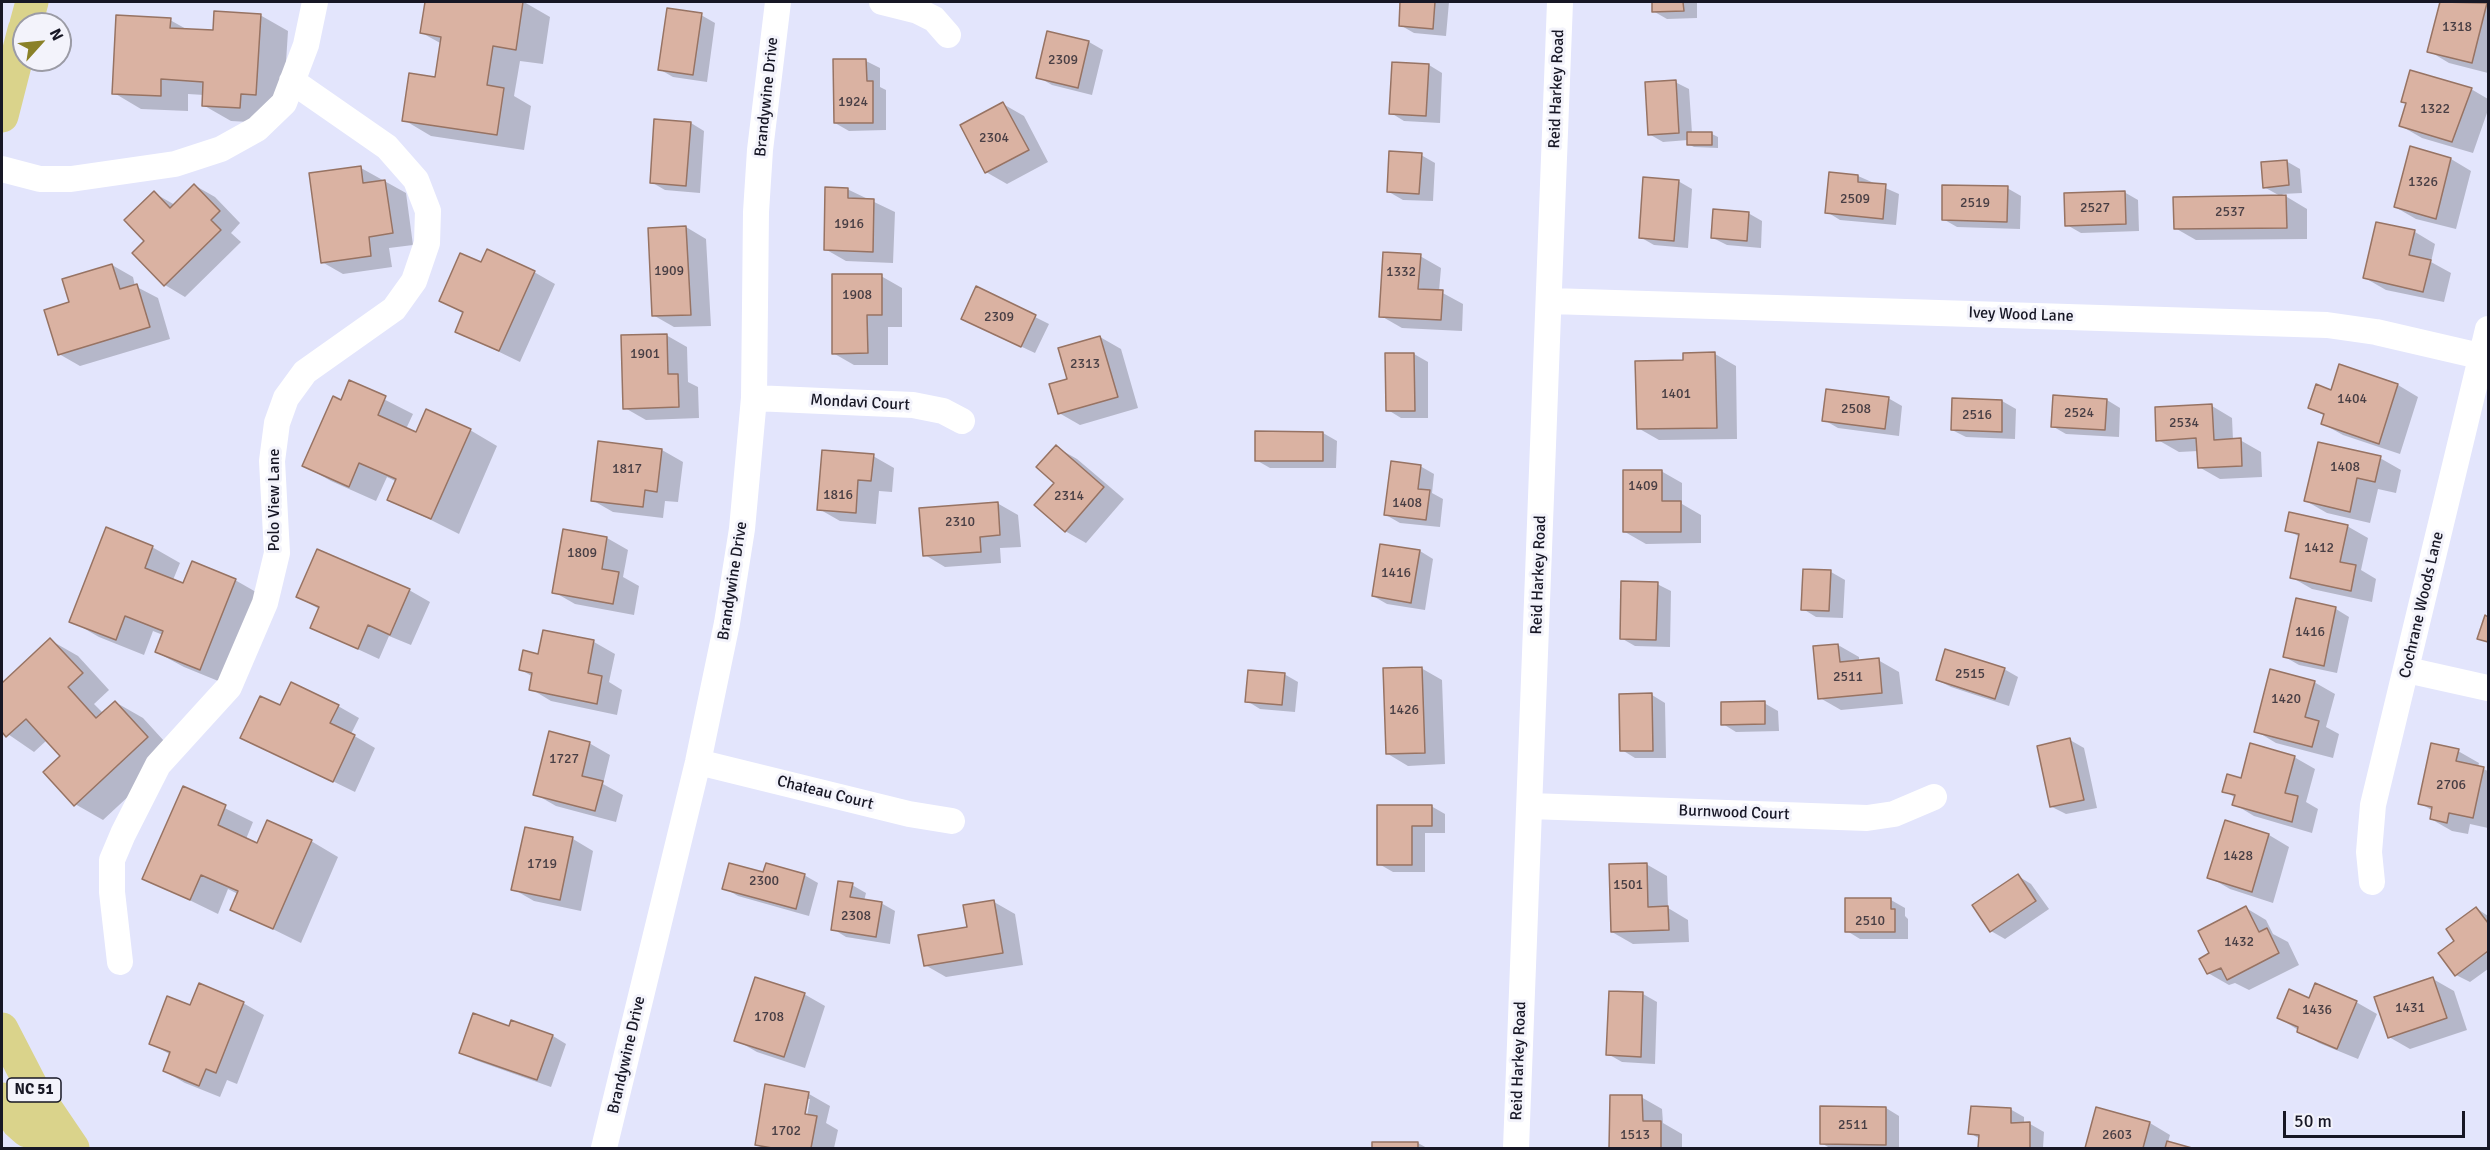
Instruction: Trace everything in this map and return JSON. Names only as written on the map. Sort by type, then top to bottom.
[{"type":"main road","points":[[2,116],[13,72]]},
{"type":"main road","name":"NC 51","points":[[2,1029],[65,1137]]},
{"type":"main road","points":[[2,1099],[18,1123],[27,1131],[65,1137]]},
{"type":"street","points":[[2,169],[40,179],[71,179],[175,164],[220,148],[257,129],[284,103],[306,45],[315,2]]},
{"type":"street","name":"Brandywine Drive","points":[[604,1149],[698,762],[727,623],[742,529],[754,398],[760,150],[778,2]]},
{"type":"street","points":[[882,2],[918,11],[934,19],[948,35]]},
{"type":"street","name":"Reid Harkey Road","points":[[1516,1149],[1560,2]]},
{"type":"street","name":"Polo View Lane","points":[[120,962],[112,892],[112,860],[158,765],[229,687],[265,603],[277,553],[272,461],[277,423],[286,398],[305,372],[394,309],[414,281],[427,243],[428,211],[416,180],[387,147],[292,81]]},
{"type":"street","name":"Ivey Wood Lane","points":[[1550,301],[2327,326],[2376,332],[2485,357]]},
{"type":"street","name":"Cochrane Woods Lane","points":[[2372,882],[2369,852],[2373,805],[2485,357],[2488,329]]},
{"type":"street","name":"Mondavi Court","points":[[754,398],[914,405],[942,411],[962,421]]},
{"type":"street","points":[[2407,669],[2488,688]]},
{"type":"street","name":"Chateau Court","points":[[698,762],[909,814],[952,821]]},
{"type":"street","name":"Burnwood Court","points":[[1530,806],[1867,818],[1894,814],[1934,797]]},
{"type":"building","points":[[425,2],[523,2],[516,50],[493,46],[487,85],[504,88],[497,135],[402,121],[409,73],[435,77],[441,37],[420,33]]},
{"type":"building","points":[[1400,2],[1435,2],[1433,29],[1399,26]]},
{"type":"building","points":[[1652,2],[1683,2],[1684,11],[1652,12]]},
{"type":"building","points":[[2440,2],[2487,3],[2472,63],[2427,52]]},
{"type":"building","points":[[667,8],[702,13],[693,75],[658,70]]},
{"type":"building","points":[[214,11],[261,14],[256,95],[241,94],[240,108],[202,106],[203,82],[161,79],[161,96],[112,94],[116,15],[171,18],[170,28],[213,30]]},
{"type":"building","points":[[1047,31],[1089,41],[1078,88],[1036,78]]},
{"type":"building","points":[[833,59],[866,59],[867,81],[873,81],[873,123],[834,123]]},
{"type":"building","points":[[1392,62],[1429,64],[1426,116],[1389,114]]},
{"type":"building","points":[[2410,70],[2472,88],[2452,142],[2399,126],[2406,103],[2401,102]]},
{"type":"building","points":[[1676,80],[1679,133],[1648,135],[1645,82]]},
{"type":"building","points":[[1003,102],[1029,150],[985,173],[960,125]]},
{"type":"building","points":[[654,119],[691,122],[686,186],[650,183]]},
{"type":"building","points":[[1687,132],[1712,132],[1712,145],[1687,145]]},
{"type":"building","points":[[2410,146],[2451,158],[2436,219],[2394,207]]},
{"type":"building","points":[[1389,151],[1422,153],[1419,194],[1387,192]]},
{"type":"building","points":[[2287,160],[2289,185],[2263,188],[2261,162]]},
{"type":"building","points":[[361,166],[363,183],[385,180],[393,233],[369,237],[371,256],[321,263],[309,173]]},
{"type":"building","points":[[1829,172],[1858,175],[1858,182],[1886,184],[1883,219],[1825,213]]},
{"type":"building","points":[[1643,177],[1679,180],[1674,241],[1639,238]]},
{"type":"building","points":[[194,184],[220,211],[211,220],[221,230],[164,286],[132,253],[144,241],[124,220],[154,191],[170,208]]},
{"type":"building","points":[[1942,185],[2008,186],[2007,222],[1942,220]]},
{"type":"building","points":[[825,187],[848,188],[848,198],[874,199],[873,252],[824,250]]},
{"type":"building","points":[[2125,191],[2126,224],[2065,226],[2064,193]]},
{"type":"building","points":[[2286,195],[2287,228],[2174,229],[2173,197]]},
{"type":"building","points":[[1713,209],[1749,212],[1747,241],[1711,238]]},
{"type":"building","points":[[2376,222],[2415,230],[2409,255],[2431,260],[2423,292],[2363,278]]},
{"type":"building","points":[[686,226],[691,315],[652,316],[648,228]]},
{"type":"building","points":[[487,249],[535,271],[499,351],[455,332],[463,312],[439,301],[460,253],[481,262]]},
{"type":"building","points":[[1383,252],[1421,254],[1418,289],[1443,290],[1441,320],[1379,317]]},
{"type":"building","points":[[112,264],[120,289],[137,284],[150,327],[58,355],[44,310],[69,302],[62,279]]},
{"type":"building","points":[[832,274],[882,274],[882,315],[867,315],[868,353],[832,354]]},
{"type":"building","points":[[976,286],[1036,315],[1021,347],[961,319]]},
{"type":"building","points":[[667,334],[668,374],[678,374],[679,407],[623,409],[621,335]]},
{"type":"building","points":[[1100,336],[1118,397],[1058,414],[1049,384],[1067,379],[1058,348]]},
{"type":"building","points":[[1715,352],[1717,428],[1637,429],[1635,361],[1683,360],[1683,353]]},
{"type":"building","points":[[1385,353],[1414,353],[1415,411],[1386,411]]},
{"type":"building","points":[[2339,364],[2398,384],[2379,444],[2321,424],[2324,414],[2308,408],[2316,384],[2331,390]]},
{"type":"building","points":[[349,380],[386,396],[378,415],[416,432],[426,409],[471,429],[431,519],[387,500],[396,479],[359,463],[349,487],[302,466],[333,396],[341,400]]},
{"type":"building","points":[[1826,389],[1889,397],[1885,429],[1822,421]]},
{"type":"building","points":[[2053,395],[2107,399],[2105,430],[2051,427]]},
{"type":"building","points":[[1952,398],[2002,400],[2002,432],[1951,430]]},
{"type":"building","points":[[2212,404],[2214,440],[2241,438],[2242,466],[2198,468],[2196,438],[2156,441],[2155,407]]},
{"type":"building","points":[[1255,431],[1323,432],[1323,461],[1255,461]]},
{"type":"building","points":[[598,441],[662,449],[657,492],[645,490],[643,507],[591,501]]},
{"type":"building","points":[[2318,442],[2381,456],[2375,482],[2357,478],[2350,512],[2304,501]]},
{"type":"building","points":[[1056,445],[1104,487],[1065,532],[1034,505],[1054,483],[1036,467]]},
{"type":"building","points":[[822,450],[874,454],[871,481],[858,480],[856,513],[817,510]]},
{"type":"building","points":[[1391,461],[1421,465],[1418,489],[1430,490],[1426,520],[1384,515]]},
{"type":"building","points":[[1623,470],[1662,470],[1662,501],[1681,501],[1681,532],[1623,532]]},
{"type":"building","points":[[998,502],[1000,535],[980,537],[981,552],[923,556],[919,508]]},
{"type":"building","points":[[2289,512],[2348,525],[2340,562],[2356,565],[2351,591],[2290,578],[2299,534],[2285,531]]},
{"type":"building","points":[[106,527],[153,546],[145,568],[183,583],[192,561],[236,579],[200,670],[155,652],[163,631],[125,616],[116,640],[69,622]]},
{"type":"building","points":[[563,529],[607,537],[602,569],[619,572],[613,604],[552,593]]},
{"type":"building","points":[[1380,544],[1420,550],[1411,603],[1372,596]]},
{"type":"building","points":[[317,549],[410,589],[390,635],[368,625],[358,649],[310,628],[319,607],[296,597]]},
{"type":"building","points":[[1803,569],[1831,570],[1829,611],[1801,610]]},
{"type":"building","points":[[1621,581],[1658,582],[1656,640],[1620,639]]},
{"type":"building","points":[[2296,598],[2336,607],[2324,666],[2283,657]]},
{"type":"building","points":[[2485,615],[2488,617],[2488,642],[2477,639]]},
{"type":"building","points":[[543,630],[594,640],[588,673],[602,676],[597,704],[529,690],[532,673],[519,670],[523,650],[538,654]]},
{"type":"building","points":[[50,638],[83,673],[68,687],[96,718],[115,701],[148,737],[74,806],[43,772],[60,756],[26,719],[6,737],[2,732],[2,683]]},
{"type":"building","points":[[1838,644],[1840,662],[1879,658],[1882,693],[1818,699],[1813,646]]},
{"type":"building","points":[[1945,649],[2005,668],[1995,699],[1936,680]]},
{"type":"building","points":[[1422,667],[1425,753],[1386,754],[1383,668]]},
{"type":"building","points":[[2270,669],[2315,681],[2305,717],[2319,721],[2312,747],[2254,732]]},
{"type":"building","points":[[1248,670],[1285,673],[1282,705],[1245,702]]},
{"type":"building","points":[[291,682],[339,705],[330,723],[355,735],[333,782],[240,738],[260,696],[280,705]]},
{"type":"building","points":[[1652,693],[1653,751],[1620,751],[1619,694]]},
{"type":"building","points":[[1765,701],[1765,724],[1721,725],[1721,702]]},
{"type":"building","points":[[549,731],[590,742],[582,776],[603,781],[595,811],[533,795]]},
{"type":"building","points":[[2070,738],[2084,800],[2050,807],[2037,746]]},
{"type":"building","points":[[2250,743],[2295,756],[2285,793],[2298,796],[2292,822],[2232,805],[2235,795],[2222,792],[2227,774],[2241,778]]},
{"type":"building","points":[[2431,743],[2459,749],[2456,761],[2484,767],[2473,818],[2449,813],[2447,823],[2430,819],[2432,807],[2418,804]]},
{"type":"building","points":[[183,786],[226,805],[218,825],[257,843],[267,820],[312,840],[273,929],[230,910],[238,891],[201,875],[190,900],[142,879]]},
{"type":"building","points":[[1377,805],[1432,805],[1432,826],[1412,826],[1412,865],[1377,865]]},
{"type":"building","points":[[2225,820],[2269,834],[2252,892],[2207,878]]},
{"type":"building","points":[[525,827],[573,837],[560,900],[511,890]]},
{"type":"building","points":[[729,863],[763,872],[766,863],[805,874],[796,909],[722,889]]},
{"type":"building","points":[[1647,863],[1648,907],[1668,906],[1669,930],[1611,932],[1609,864]]},
{"type":"building","points":[[2018,874],[2036,901],[1990,932],[1972,905]]},
{"type":"building","points":[[838,881],[853,883],[850,897],[882,902],[876,937],[831,930]]},
{"type":"building","points":[[1845,898],[1891,898],[1891,909],[1895,909],[1895,932],[1845,932]]},
{"type":"building","points":[[994,900],[1003,953],[924,966],[918,935],[967,927],[963,905]]},
{"type":"building","points":[[2246,906],[2259,932],[2267,928],[2279,953],[2227,980],[2221,968],[2207,974],[2199,959],[2209,953],[2198,931]]},
{"type":"building","points":[[2476,907],[2488,923],[2488,951],[2455,976],[2438,953],[2454,941],[2446,929]]},
{"type":"building","points":[[755,977],[805,993],[784,1057],[734,1041]]},
{"type":"building","points":[[2433,977],[2447,1018],[2388,1038],[2374,997]]},
{"type":"building","points":[[199,983],[244,1002],[216,1073],[206,1069],[199,1086],[163,1071],[170,1052],[149,1044],[167,996],[190,1005]]},
{"type":"building","points":[[2315,983],[2357,1001],[2337,1049],[2297,1032],[2298,1027],[2277,1018],[2289,989],[2309,998]]},
{"type":"building","points":[[1609,991],[1643,992],[1641,1057],[1606,1055]]},
{"type":"building","points":[[473,1013],[509,1026],[511,1020],[553,1035],[537,1080],[459,1053]]},
{"type":"building","points":[[765,1084],[809,1092],[805,1114],[817,1116],[811,1148],[772,1148],[755,1145]]},
{"type":"building","points":[[1610,1095],[1642,1095],[1643,1121],[1661,1121],[1661,1148],[1609,1148]]},
{"type":"building","points":[[1820,1106],[1886,1107],[1886,1145],[1820,1144]]},
{"type":"building","points":[[1971,1106],[2011,1108],[2011,1123],[2030,1122],[2030,1148],[1978,1148],[1979,1135],[1968,1134]]},
{"type":"building","points":[[2096,1107],[2150,1122],[2143,1148],[2085,1148]]},
{"type":"building","points":[[2167,1141],[2192,1148],[2165,1148]]},
{"type":"building","points":[[1372,1142],[1418,1142],[1418,1148],[1372,1148]]}]
